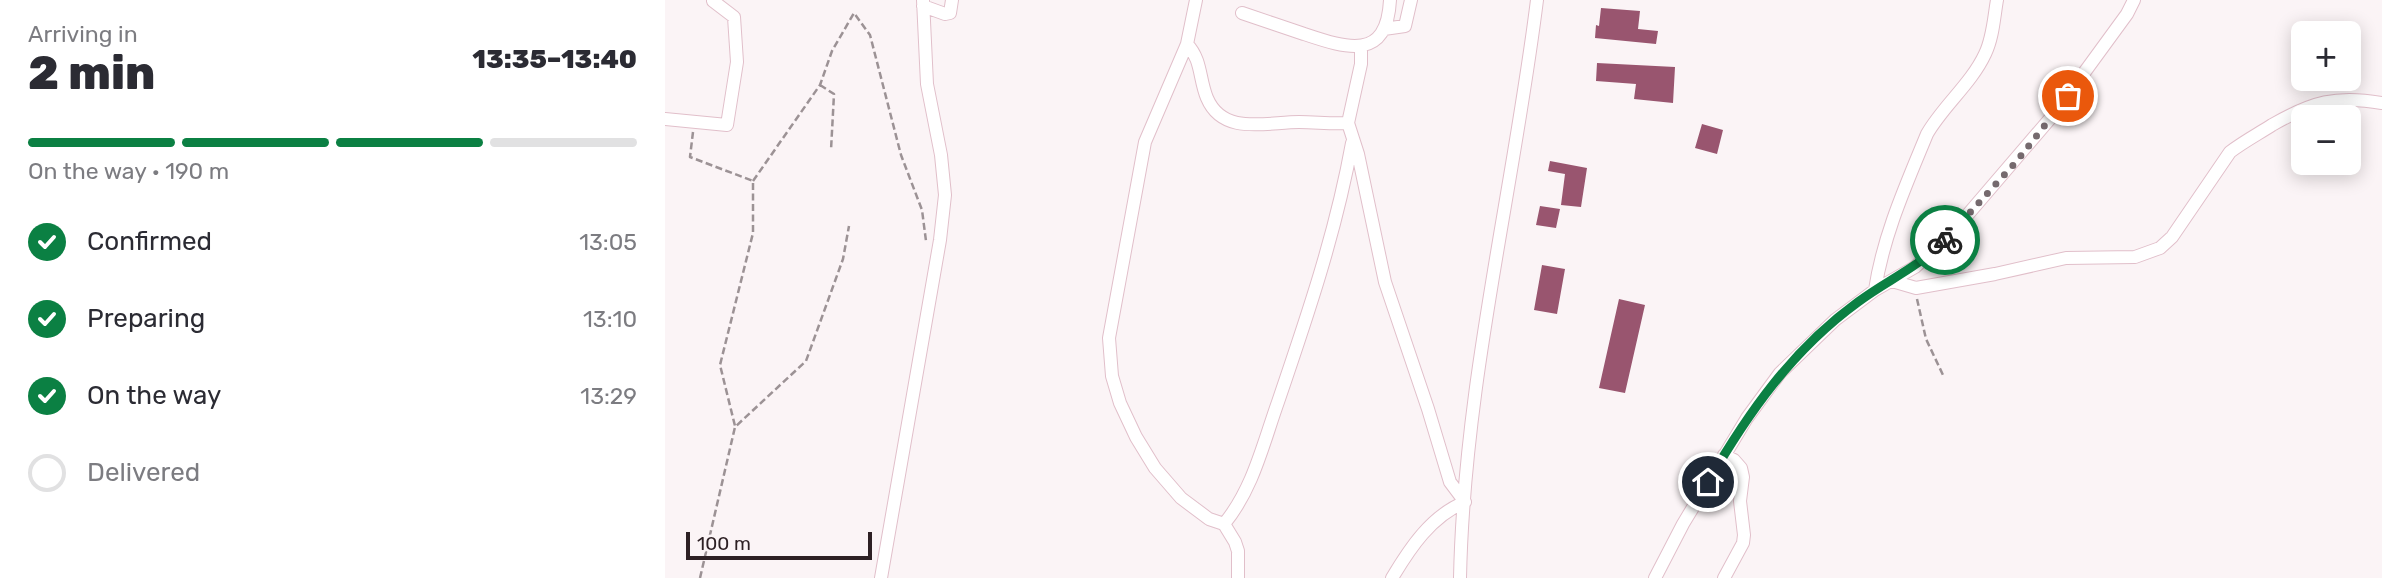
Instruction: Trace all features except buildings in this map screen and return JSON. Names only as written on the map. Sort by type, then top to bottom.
[{"type":"street","points":[[881,578],[940,240],[945,195],[941,155],[927,84],[923,3],[945,14],[950,13],[952,0]]},
{"type":"street","points":[[1196,0],[1187,44],[1145,142],[1109,338],[1112,376],[1120,403],[1136,438],[1155,468],[1181,498],[1209,519],[1224,524],[1238,551],[1238,578]]},
{"type":"street","points":[[1242,13],[1335,44],[1361,47],[1373,42],[1384,29],[1390,0]]},
{"type":"street","points":[[1384,29],[1405,26],[1411,0]]},
{"type":"street","points":[[1460,578],[1473,408],[1537,0]]},
{"type":"street","points":[[1875,290],[1879,260],[1927,134],[1935,119],[1957,94],[1985,54],[1997,0]]},
{"type":"street","points":[[1655,578],[1724,455],[1780,373],[1835,320],[1875,290],[1915,267],[1934,251],[2016,162],[2081,79],[2134,0]]},
{"type":"street","points":[[665,119],[727,125],[737,62],[734,17],[713,1]]},
{"type":"street","points":[[1187,44],[1199,60],[1208,101],[1223,118],[1234,123],[1258,125],[1348,123]]},
{"type":"street","points":[[1361,47],[1361,64],[1348,123],[1385,282],[1450,482],[1465,502]]},
{"type":"street","points":[[1892,281],[1916,288],[2066,258],[2120,258],[2147,253],[2159,248],[2172,237],[2230,152],[2242,143],[2300,109],[2319,102],[2360,99],[2382,103]]},
{"type":"street","points":[[1224,524],[1244,496],[1285,382],[1335,225],[1353,139]]},
{"type":"street","points":[[1724,455],[1734,460],[1741,468],[1743,477],[1740,501],[1744,535],[1743,543],[1724,578]]},
{"type":"street","points":[[1392,578],[1416,541],[1438,518],[1453,506],[1465,502]]},
{"type":"path","points":[[700,578],[735,427],[720,365],[753,233],[753,181],[820,85],[832,51],[854,13],[870,35],[901,155],[922,210],[926,251]]},
{"type":"path","points":[[820,85],[834,93],[831,150]]},
{"type":"path","points":[[694,122],[690,157],[753,181]]},
{"type":"path","points":[[735,427],[806,362],[843,259],[849,226]]},
{"type":"path","points":[[1916,288],[1926,339],[1943,375]]},
{"type":"way so far","points":[[1945,240],[2016,162],[2068,96]]},
{"type":"route","points":[[1708,482],[1760,399],[1807,345],[1857,302],[1915,267],[1945,240]]}]
